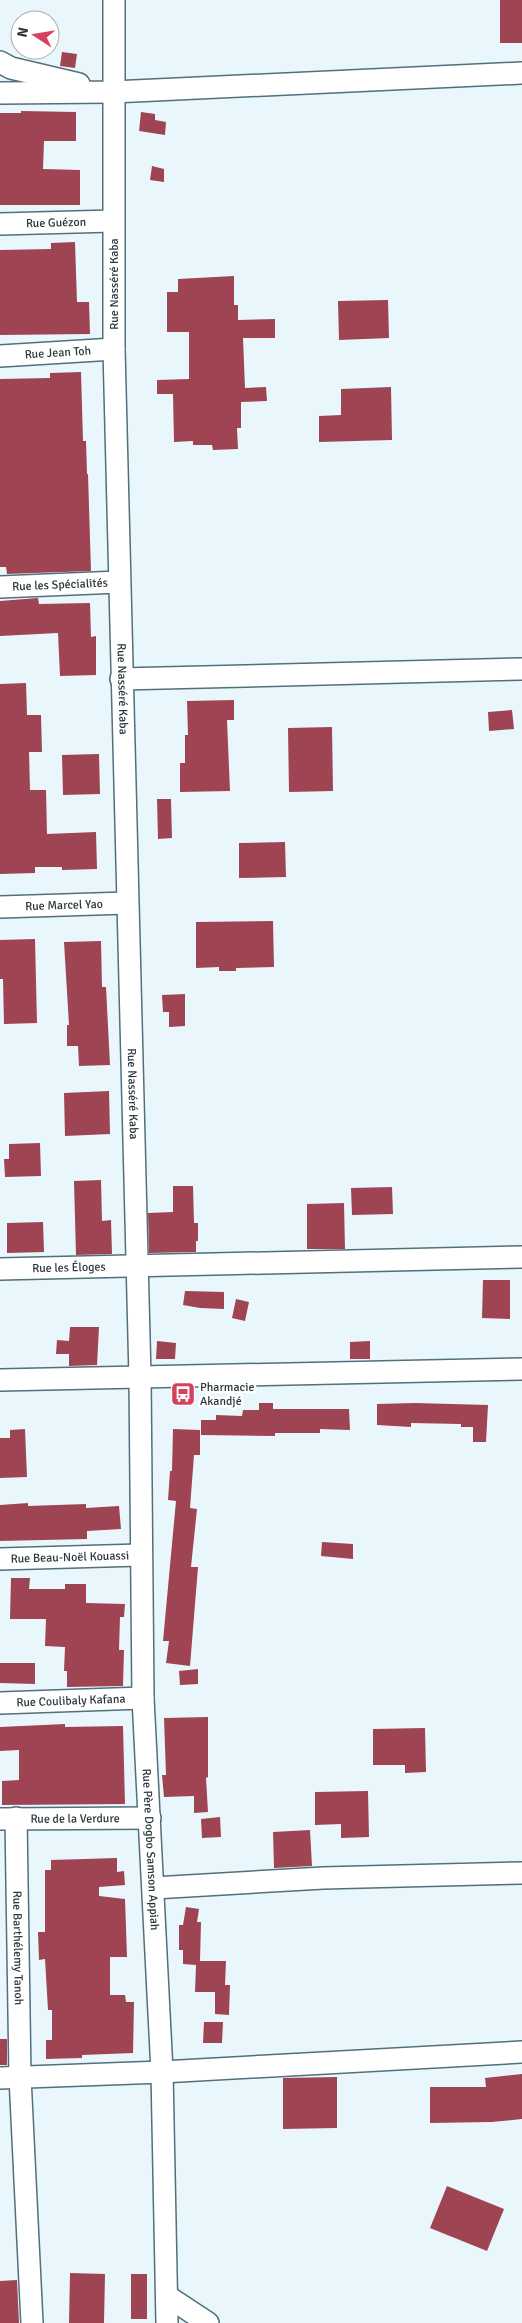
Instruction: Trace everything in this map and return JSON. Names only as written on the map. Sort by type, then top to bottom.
[{"type":"street","name":"Rue Nasséré Kaba","points":[[114,0],[114,349],[140,1377]]},
{"type":"street","points":[[0,62],[11,68],[113,92]]},
{"type":"street","points":[[0,93],[113,92],[522,73]]},
{"type":"street","name":"Rue Guézon","points":[[0,224],[113,221]]},
{"type":"street","name":"Rue Jean Toh","points":[[0,356],[114,349]]},
{"type":"street","name":"Rue les Spécialités","points":[[0,587],[119,582]]},
{"type":"street","points":[[121,679],[522,669]]},
{"type":"street","name":"Rue Marcel Yao","points":[[0,907],[127,903]]},
{"type":"street","name":"Rue les Éloges","points":[[0,1269],[522,1257]]},
{"type":"street","points":[[0,1380],[522,1369]]},
{"type":"street","name":"Rue Père Dogbo Samson Appiah","points":[[140,1377],[140,1555],[143,1698],[162,2072],[168,2296],[167,2323]]},
{"type":"street","name":"Rue Beau-Noël Kouassi","points":[[0,1559],[140,1555]]},
{"type":"street","name":"Rue Coulibaly Kafana","points":[[0,1703],[143,1698]]},
{"type":"street","name":"Rue de la Verdure","points":[[8,1819],[150,1818]]},
{"type":"street","name":"Rue Barthélemy Tanoh","points":[[8,1819],[10,2077],[32,2323]]},
{"type":"street","points":[[154,1888],[323,1878],[522,1873]]},
{"type":"street","points":[[10,2077],[162,2072],[522,2052]]},
{"type":"street","points":[[168,2296],[208,2323]]},
{"type":"building","points":[[500,0],[522,0],[522,43],[500,43]]},
{"type":"building","points":[[62,52],[77,54],[75,68],[60,66]]},
{"type":"building","points":[[21,111],[76,112],[76,141],[44,141],[43,169],[80,170],[80,205],[0,205],[0,113],[21,113]]},
{"type":"building","points":[[141,112],[155,114],[155,120],[166,122],[165,135],[139,131]]},
{"type":"building","points":[[152,166],[164,169],[164,182],[150,180]]},
{"type":"building","points":[[75,242],[77,302],[89,302],[90,334],[0,335],[0,250],[51,249],[51,243]]},
{"type":"building","points":[[234,276],[234,305],[238,305],[238,320],[275,319],[275,338],[243,338],[245,388],[266,387],[267,401],[241,402],[241,428],[237,428],[238,449],[213,450],[212,445],[193,445],[193,441],[174,442],[173,394],[157,394],[157,380],[189,379],[189,332],[167,332],[167,292],[178,292],[178,279]]},
{"type":"building","points":[[388,300],[389,338],[339,340],[338,301]]},
{"type":"building","points":[[81,372],[83,441],[86,441],[88,474],[91,571],[7,574],[6,567],[0,567],[0,379],[50,378],[50,373]]},
{"type":"building","points":[[391,387],[392,440],[319,442],[319,416],[341,415],[341,389]]},
{"type":"building","points":[[38,598],[39,604],[90,603],[91,637],[96,636],[96,675],[60,676],[58,633],[0,636],[0,601]]},
{"type":"building","points":[[26,683],[27,715],[41,715],[42,752],[29,752],[30,790],[46,790],[47,834],[96,832],[97,869],[62,870],[62,867],[35,867],[35,873],[0,874],[0,684]]},
{"type":"building","points":[[234,700],[234,720],[227,720],[230,791],[180,792],[180,763],[185,763],[185,735],[188,735],[187,701]]},
{"type":"building","points":[[512,710],[514,729],[489,731],[488,712]]},
{"type":"building","points":[[332,727],[333,791],[289,792],[288,728]]},
{"type":"building","points":[[99,754],[100,794],[63,795],[62,755]]},
{"type":"building","points":[[157,799],[171,799],[172,838],[158,839]]},
{"type":"building","points":[[285,842],[286,877],[239,878],[239,843]]},
{"type":"building","points":[[273,921],[274,967],[236,968],[236,971],[219,971],[219,967],[196,968],[196,922]]},
{"type":"building","points":[[35,939],[37,1023],[4,1024],[3,979],[0,979],[0,940]]},
{"type":"building","points":[[101,941],[102,987],[106,987],[110,1065],[79,1066],[78,1046],[67,1046],[67,1025],[69,1025],[64,942]]},
{"type":"building","points":[[185,994],[185,1026],[169,1027],[169,1012],[163,1012],[162,995]]},
{"type":"building","points":[[109,1091],[110,1134],[65,1136],[64,1093]]},
{"type":"building","points":[[40,1143],[41,1176],[5,1177],[4,1159],[9,1159],[9,1144]]},
{"type":"building","points":[[101,1180],[102,1221],[111,1220],[112,1254],[76,1255],[74,1181]]},
{"type":"building","points":[[173,1186],[193,1186],[194,1223],[198,1223],[196,1252],[149,1253],[148,1213],[173,1212]]},
{"type":"building","points":[[392,1187],[393,1214],[352,1215],[351,1188]]},
{"type":"building","points":[[344,1203],[345,1249],[307,1249],[307,1204]]},
{"type":"building","points":[[43,1222],[44,1252],[7,1253],[7,1223]]},
{"type":"building","points":[[483,1280],[510,1280],[510,1319],[482,1318]]},
{"type":"building","points":[[185,1291],[224,1292],[224,1309],[183,1305]]},
{"type":"building","points":[[236,1299],[249,1302],[245,1321],[232,1318]]},
{"type":"building","points":[[70,1327],[99,1327],[97,1365],[69,1366],[69,1354],[56,1354],[57,1340],[69,1341]]},
{"type":"building","points":[[157,1341],[176,1343],[175,1359],[156,1359]]},
{"type":"building","points":[[370,1341],[370,1359],[350,1359],[350,1342]]},
{"type":"building","points":[[259,1403],[273,1403],[273,1409],[349,1409],[350,1430],[320,1429],[320,1433],[275,1433],[275,1436],[201,1435],[201,1420],[216,1420],[216,1415],[242,1416],[243,1410],[259,1410]]},
{"type":"building","points":[[377,1404],[488,1405],[486,1442],[473,1442],[473,1427],[461,1427],[461,1424],[411,1423],[411,1427],[377,1425]]},
{"type":"building","points":[[25,1429],[27,1477],[0,1478],[0,1438],[10,1438],[10,1430]]},
{"type":"building","points":[[173,1429],[200,1430],[200,1455],[194,1455],[190,1508],[197,1509],[191,1567],[198,1567],[190,1666],[166,1663],[169,1641],[163,1641],[176,1501],[168,1500],[170,1471],[172,1471]]},
{"type":"building","points":[[28,1503],[28,1506],[86,1504],[86,1508],[119,1506],[121,1529],[87,1531],[87,1539],[0,1541],[0,1505]]},
{"type":"building","points":[[322,1542],[353,1544],[353,1559],[321,1556]]},
{"type":"building","points":[[11,1578],[30,1578],[29,1589],[65,1589],[65,1584],[86,1584],[86,1603],[125,1604],[124,1617],[120,1617],[119,1650],[124,1650],[123,1686],[67,1687],[67,1671],[64,1671],[65,1647],[45,1646],[46,1619],[10,1619]]},
{"type":"building","points":[[0,1663],[35,1663],[35,1684],[0,1683]]},
{"type":"building","points":[[198,1669],[198,1684],[180,1685],[179,1671]]},
{"type":"building","points":[[208,1717],[208,1777],[206,1778],[208,1812],[194,1813],[194,1796],[164,1797],[162,1775],[166,1775],[164,1718]]},
{"type":"building","points":[[65,1724],[65,1727],[123,1726],[125,1804],[2,1805],[2,1781],[19,1780],[19,1750],[0,1751],[0,1727]]},
{"type":"building","points":[[425,1728],[426,1772],[405,1773],[405,1765],[373,1765],[373,1729]]},
{"type":"building","points":[[368,1791],[369,1837],[341,1838],[341,1824],[315,1825],[315,1792]]},
{"type":"building","points":[[220,1817],[221,1837],[202,1838],[201,1819]]},
{"type":"building","points":[[310,1830],[312,1866],[274,1868],[273,1832]]},
{"type":"building","points":[[117,1858],[117,1872],[124,1871],[125,1885],[99,1887],[99,1896],[125,1899],[127,1957],[110,1957],[110,1995],[125,1995],[126,2002],[134,2002],[133,2053],[82,2055],[82,2058],[46,2059],[46,2040],[52,2040],[52,2010],[48,2010],[45,1959],[39,1960],[38,1932],[45,1932],[45,1870],[51,1870],[51,1860]]},
{"type":"building","points":[[186,1907],[199,1909],[197,1922],[201,1922],[200,1961],[226,1961],[225,1985],[230,1985],[229,2015],[215,2014],[215,1992],[195,1992],[196,1965],[183,1964],[183,1950],[179,1950],[179,1925],[183,1925]]},
{"type":"building","points":[[204,2022],[223,2022],[222,2043],[203,2043]]},
{"type":"building","points":[[0,2039],[7,2039],[7,2065],[0,2065]]},
{"type":"building","points":[[522,2074],[522,2119],[492,2122],[430,2123],[430,2087],[486,2087],[485,2078]]},
{"type":"building","points":[[337,2077],[337,2128],[283,2129],[283,2078]]},
{"type":"building","points":[[447,2186],[504,2209],[487,2251],[430,2228]]},
{"type":"building","points":[[70,2273],[105,2274],[104,2323],[69,2323]]},
{"type":"building","points":[[131,2274],[147,2274],[147,2319],[131,2319]]},
{"type":"building","points":[[17,2280],[19,2323],[0,2323],[0,2281]]},
{"type":"place","name":"Pharmacie Akandjé","points":[[183,1394]]}]
